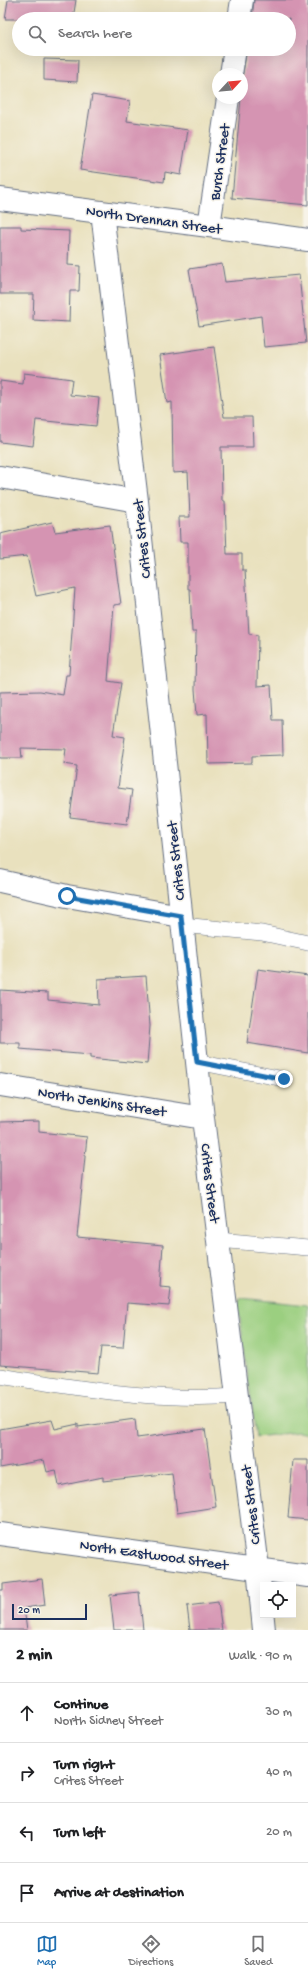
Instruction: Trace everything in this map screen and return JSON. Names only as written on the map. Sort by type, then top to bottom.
[{"type":"street","points":[[240,12],[242,0]]},
{"type":"street","points":[[232,68],[234,56]]},
{"type":"street","name":"Burch Street","points":[[209,226],[227,104]]},
{"type":"street","name":"North Drennan Street","points":[[0,199],[308,240]]},
{"type":"street","name":"Crites Street","points":[[102,212],[137,501],[203,1118],[258,1568],[264,1630]]},
{"type":"street","points":[[0,477],[137,501]]},
{"type":"street","points":[[0,881],[181,921]]},
{"type":"street","name":"North Jenkins Street","points":[[0,1085],[203,1118]]},
{"type":"street","name":"North Eastwood Street","points":[[0,1534],[308,1576]]},
{"type":"lane","points":[[181,921],[262,933],[308,943]]},
{"type":"lane","points":[[197,1062],[284,1079]]},
{"type":"lane","points":[[218,1240],[308,1248]]},
{"type":"lane","points":[[0,1376],[88,1389],[203,1398],[237,1396]]},
{"type":"green space","points":[[241,1298],[308,1305],[308,1434],[298,1432],[256,1437],[238,1304]]},
{"type":"building","points":[[8,0],[76,0],[74,12],[12,12],[12,19],[5,19]]},
{"type":"building","points":[[254,0],[308,0],[308,205],[232,198],[240,104],[248,104],[248,68],[244,68],[246,56],[296,56],[296,12],[253,12]]},
{"type":"building","points":[[44,59],[78,60],[77,82],[44,80]]},
{"type":"building","points":[[92,95],[130,101],[127,121],[188,130],[181,175],[165,172],[164,182],[80,170]]},
{"type":"building","points":[[0,226],[21,226],[21,229],[69,231],[68,265],[80,266],[79,291],[70,291],[69,322],[33,320],[34,294],[0,294]]},
{"type":"building","points":[[222,264],[225,282],[299,275],[306,343],[264,347],[261,316],[199,326],[189,269]]},
{"type":"building","points":[[214,347],[224,417],[252,417],[253,447],[221,447],[222,501],[225,501],[227,554],[242,554],[242,570],[245,570],[249,634],[258,635],[257,686],[271,685],[273,720],[282,720],[283,755],[252,756],[252,763],[208,764],[207,714],[197,715],[195,689],[196,632],[192,632],[190,589],[188,589],[188,542],[180,542],[179,517],[190,517],[188,472],[173,473],[172,402],[167,403],[160,355]]},
{"type":"building","points":[[24,373],[72,379],[70,395],[99,398],[96,426],[36,420],[33,446],[0,442],[0,381],[23,384]]},
{"type":"building","points":[[52,522],[55,532],[110,525],[121,604],[114,605],[108,681],[121,683],[113,735],[125,737],[118,788],[132,790],[127,824],[70,817],[77,766],[64,764],[66,749],[21,748],[22,758],[0,758],[0,692],[40,691],[63,695],[66,675],[69,675],[75,588],[36,596],[27,556],[0,559],[0,534]]},
{"type":"building","points":[[258,969],[308,976],[308,1053],[247,1043]]},
{"type":"building","points":[[146,976],[150,1026],[147,1064],[90,1058],[90,1055],[20,1049],[20,1043],[0,1043],[0,990],[48,993],[48,1000],[99,1005],[98,979]]},
{"type":"building","points":[[39,1121],[39,1132],[87,1137],[77,1237],[163,1245],[160,1286],[171,1287],[169,1306],[127,1303],[123,1348],[101,1347],[98,1373],[0,1365],[0,1122]]},
{"type":"building","points":[[135,1419],[137,1438],[205,1429],[216,1507],[177,1513],[172,1473],[103,1481],[103,1477],[59,1486],[56,1470],[47,1472],[44,1460],[0,1468],[0,1429],[52,1420],[55,1429],[78,1424],[78,1427]]},
{"type":"building","points":[[293,1460],[308,1460],[308,1520],[288,1518]]},
{"type":"building","points":[[42,1579],[45,1605],[24,1608],[27,1630],[0,1630],[0,1590],[3,1590],[3,1584]]},
{"type":"building","points":[[139,1592],[143,1630],[114,1630],[110,1595]]},
{"type":"building","points":[[218,1602],[222,1630],[190,1630],[187,1606]]},
{"type":"route","points":[[67,896],[181,916],[197,1062],[284,1079]]}]
